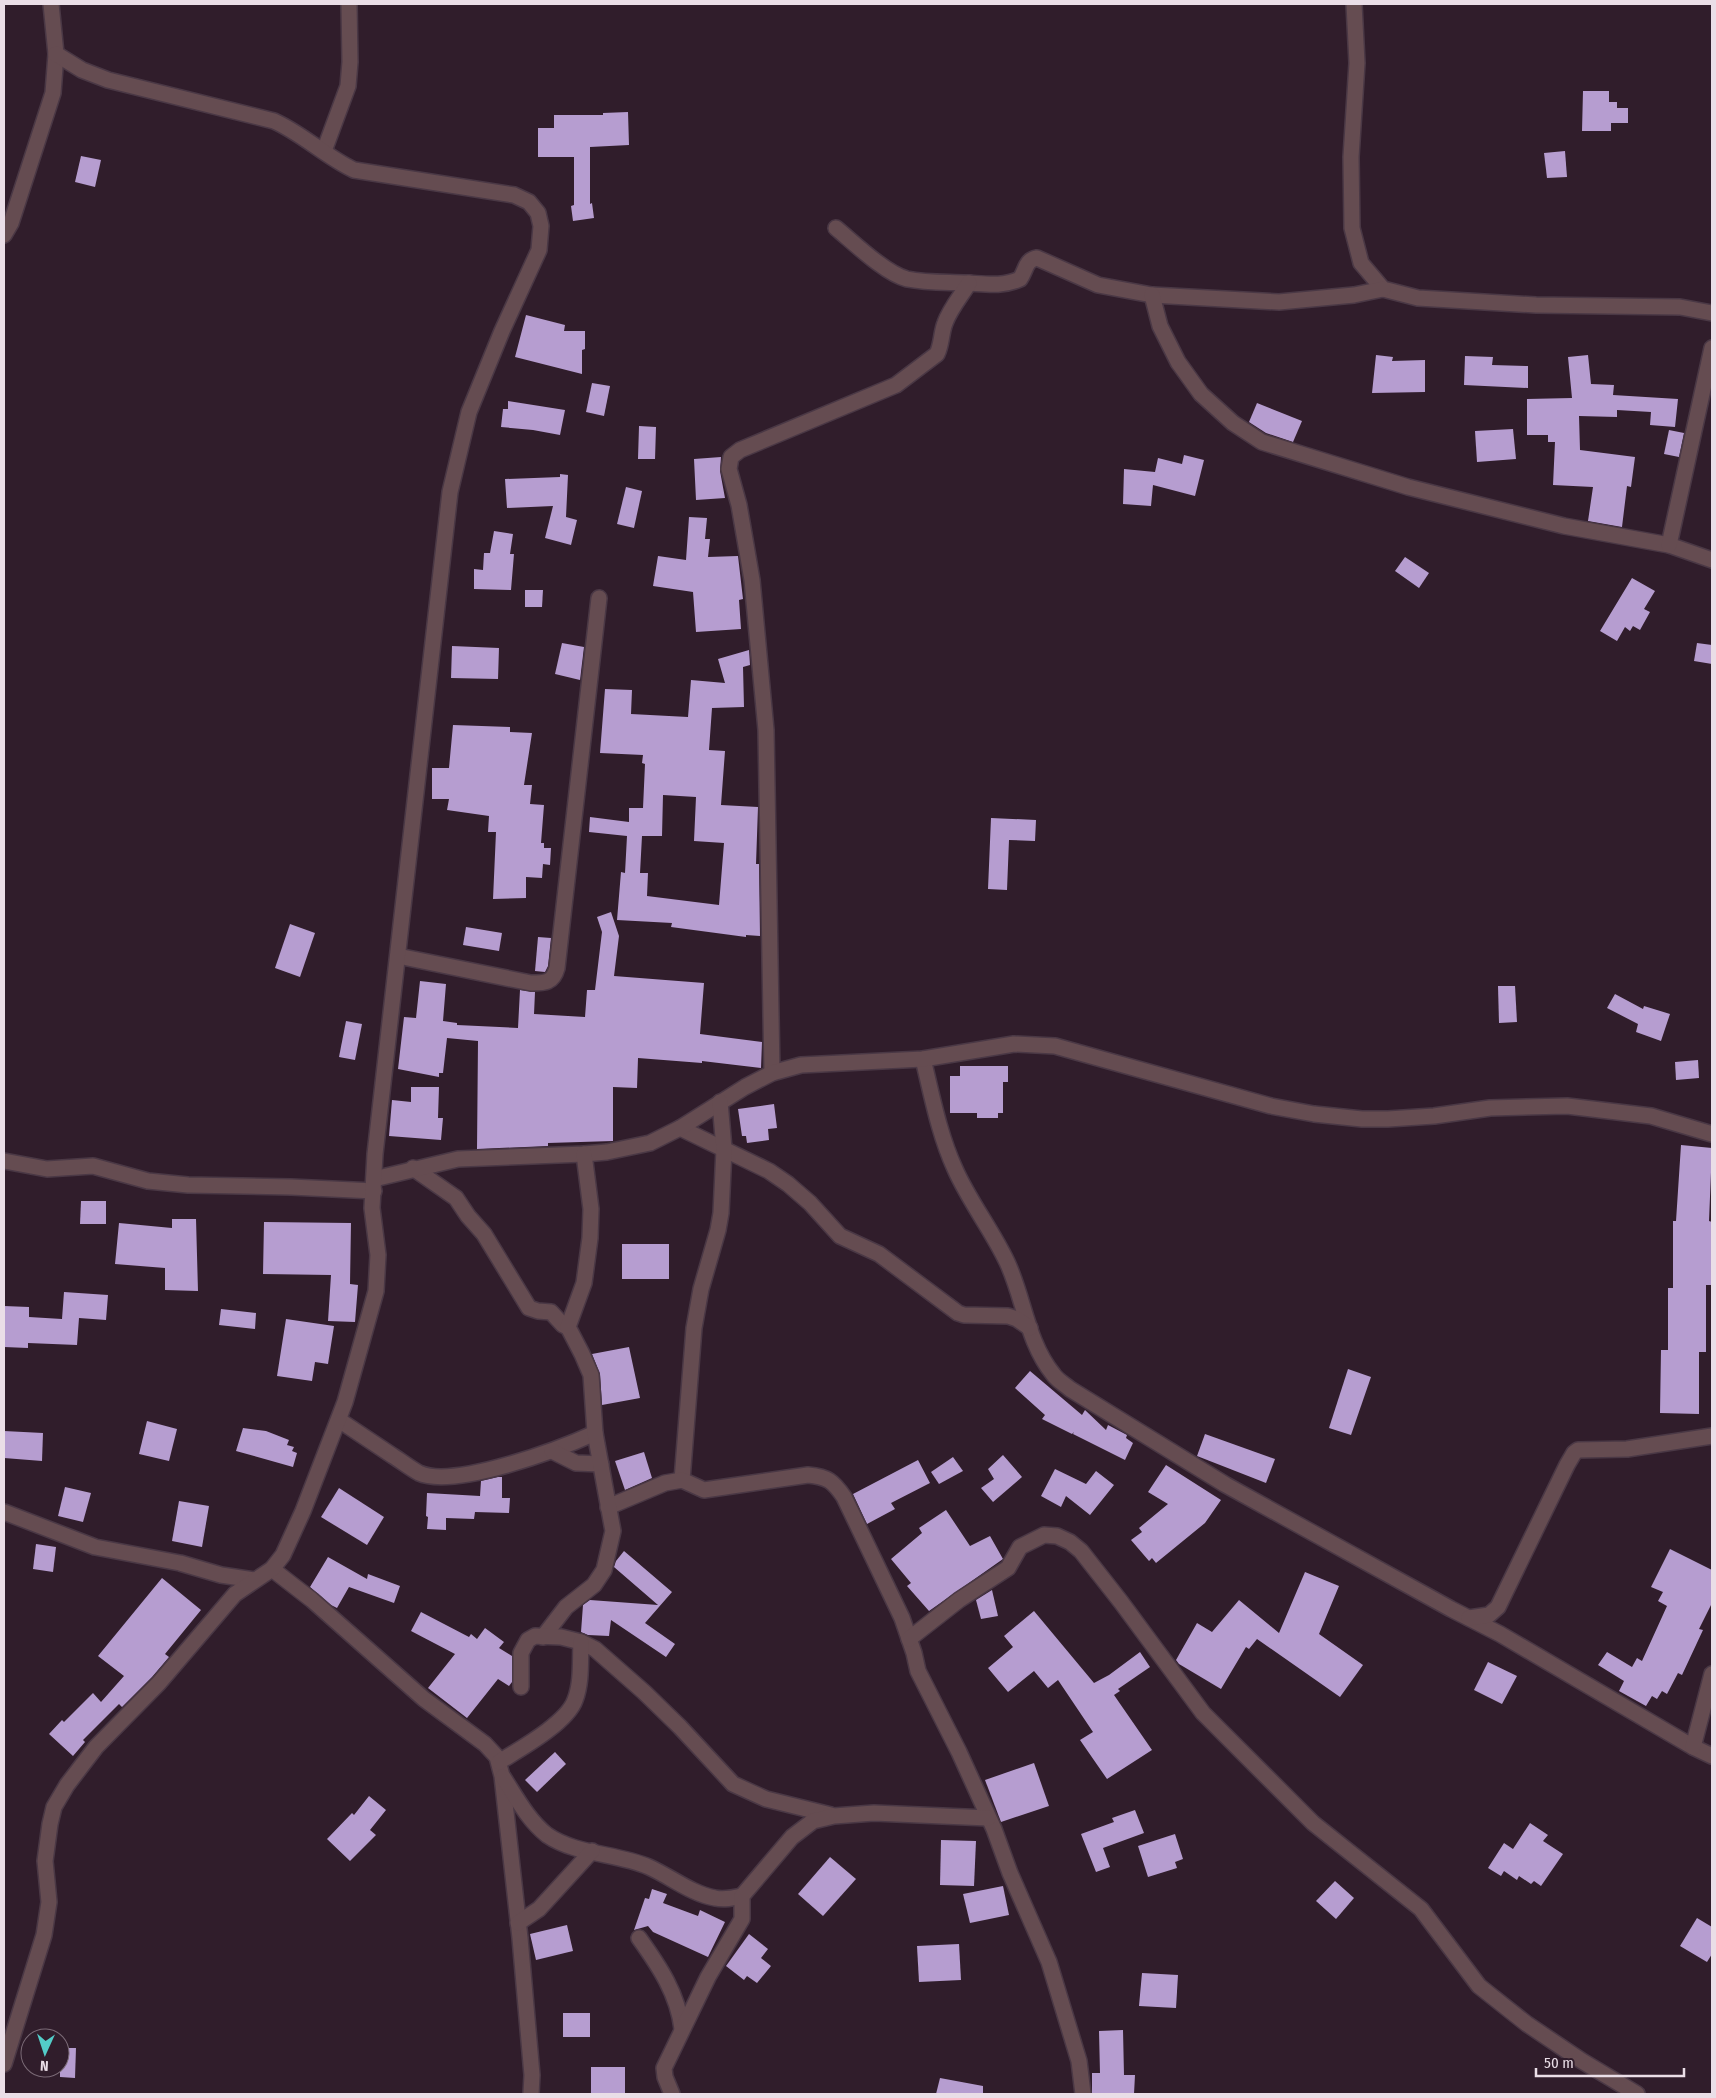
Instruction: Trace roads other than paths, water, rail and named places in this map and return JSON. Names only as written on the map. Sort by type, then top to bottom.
[{"type":"street","points":[[4,234],[11,223],[52,93],[56,54],[51,4]]},
{"type":"street","points":[[324,151],[348,86],[350,4]]},
{"type":"street","points":[[1354,4],[1357,63],[1351,157],[1352,228],[1361,263],[1383,289]]},
{"type":"street","points":[[4,2064],[44,1935],[49,1902],[46,1860],[54,1807],[67,1785],[96,1747],[159,1683],[235,1594],[272,1569],[283,1555],[303,1511],[339,1420],[376,1291],[378,1255],[372,1208],[375,1154],[450,492],[469,412],[502,331],[536,259],[541,239],[538,213],[529,202],[514,195],[368,174],[341,164],[287,127],[274,121],[108,80],[82,70],[56,54]]},
{"type":"street","points":[[836,228],[888,270],[904,279],[930,282],[994,285],[1014,282],[1020,279],[1031,259],[1037,258],[1098,286],[1152,296],[1279,302],[1346,296],[1383,289],[1418,298],[1536,305],[1680,307],[1712,313]]},
{"type":"street","points":[[772,1074],[766,730],[752,580],[739,505],[730,469],[731,457],[740,450],[896,385],[937,354],[949,314],[969,283]]},
{"type":"street","points":[[1152,296],[1160,326],[1178,362],[1201,394],[1232,423],[1262,442],[1408,487],[1564,526],[1668,545],[1712,560]]},
{"type":"street","points":[[1668,545],[1712,348]]},
{"type":"street","points":[[398,956],[531,983],[549,982],[553,979],[557,968],[598,598]]},
{"type":"street","points":[[4,1161],[47,1169],[93,1166],[148,1181],[188,1185],[291,1187],[374,1185],[413,1168],[458,1159],[584,1154],[607,1152],[650,1143],[680,1128],[720,1102],[772,1074],[801,1065],[923,1059],[1014,1044],[1055,1046],[1271,1106],[1314,1114],[1362,1119],[1388,1119],[1434,1116],[1490,1108],[1567,1106],[1651,1116],[1712,1134]]},
{"type":"street","points":[[923,1059],[946,1148],[955,1170],[1007,1261],[1020,1292],[1030,1328],[1046,1363],[1054,1375],[1070,1389],[1226,1486],[1500,1634],[1692,1747],[1712,1756]]},
{"type":"street","points":[[682,1480],[694,1328],[701,1289],[718,1230],[724,1149],[720,1102]]},
{"type":"street","points":[[680,1128],[769,1171],[810,1203],[840,1236],[879,1254],[958,1314],[1008,1316],[1017,1319],[1030,1328]]},
{"type":"street","points":[[568,1327],[584,1283],[590,1238],[591,1208],[584,1154]]},
{"type":"street","points":[[413,1168],[456,1198],[468,1216],[484,1234],[529,1308],[551,1312],[563,1326],[568,1327],[591,1375],[595,1434],[613,1532],[604,1570],[594,1586],[566,1606],[543,1637]]},
{"type":"street","points":[[339,1420],[419,1473],[436,1476],[467,1473],[502,1466],[552,1451],[595,1434]]},
{"type":"street","points":[[1469,1618],[1489,1615],[1498,1607],[1567,1465],[1578,1450],[1627,1449],[1712,1436]]},
{"type":"street","points":[[552,1451],[576,1463],[601,1464]]},
{"type":"street","points":[[608,1507],[665,1483],[682,1480],[704,1490],[808,1475],[822,1477],[834,1483],[844,1497],[902,1618],[918,1671],[959,1752],[1049,1962],[1079,2060],[1083,2094]]},
{"type":"street","points":[[4,1512],[22,1517],[95,1547],[180,1563],[220,1575],[254,1580]]},
{"type":"street","points":[[909,1639],[952,1605],[1008,1568],[1020,1547],[1044,1536],[1057,1536],[1070,1542],[1081,1551],[1121,1602],[1204,1713],[1313,1823],[1421,1909],[1479,1986],[1527,2024],[1582,2061],[1637,2094]]},
{"type":"street","points":[[272,1569],[312,1600],[424,1699],[485,1744],[497,1757],[518,1923],[532,2075],[530,2094]]},
{"type":"street","points":[[521,1687],[521,1653],[528,1640],[535,1636],[561,1637],[581,1642],[595,1649],[644,1692],[734,1784],[766,1799],[834,1816]]},
{"type":"street","points":[[500,1769],[570,1710],[578,1686],[581,1642]]},
{"type":"street","points":[[1692,1747],[1712,1674]]},
{"type":"street","points":[[500,1769],[533,1823],[564,1845],[648,1867],[716,1899],[742,1896],[792,1837],[813,1821],[834,1816],[874,1813],[988,1818]]},
{"type":"street","points":[[518,1923],[539,1909],[592,1851]]},
{"type":"street","points":[[672,2094],[665,2077],[664,2068],[708,1977],[742,1919],[742,1896]]},
{"type":"street","points":[[639,1938],[664,1975],[677,2002],[682,2029]]}]
